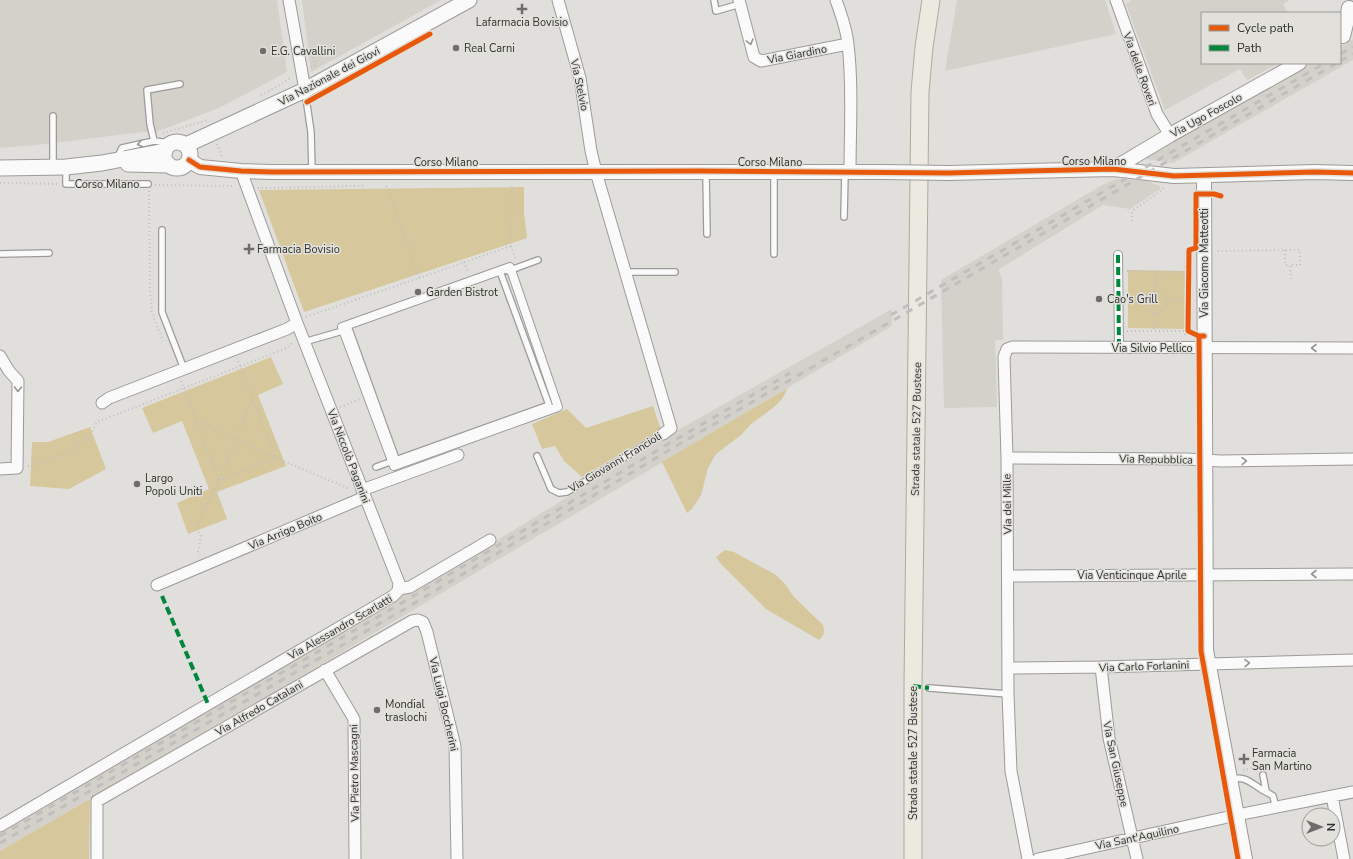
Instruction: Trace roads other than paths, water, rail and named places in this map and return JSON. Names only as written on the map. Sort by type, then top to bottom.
[{"type":"main road","name":"Via Nazionale dei Giovi","points":[[0,168],[59,167],[102,163],[171,149],[306,96],[469,0]]},
{"type":"main road","name":"Strada statale 527 Bustese","points":[[914,858],[913,686],[920,92],[924,47],[931,0]]},
{"type":"main road","name":"Via Nazionale dei Giovi","points":[[102,163],[171,149]]},
{"type":"street","points":[[289,0],[306,96]]},
{"type":"street","name":"Via Stelvio","points":[[558,0],[580,78],[591,151],[596,172]]},
{"type":"street","points":[[836,0],[845,28],[850,70],[847,172]]},
{"type":"street","name":"Via delle Roveri","points":[[1116,0],[1157,114],[1170,135]]},
{"type":"street","name":"Via Giardino","points":[[740,2],[754,57],[761,61],[848,44]]},
{"type":"street","points":[[1345,34],[1350,7]]},
{"type":"street","name":"Via Ugo Foscolo","points":[[1113,169],[1170,135],[1297,64]]},
{"type":"street","name":"Corso Milano","points":[[171,149],[200,167],[241,171],[312,172],[386,179],[512,172],[706,171],[949,173],[1113,169],[1174,176],[1353,172]]},
{"type":"street","name":"Via Niccolò Paganini","points":[[241,171],[300,320],[298,342],[364,494],[399,583],[399,589]]},
{"type":"street","name":"Via Giovanni Francioli","points":[[596,172],[671,428],[663,434]]},
{"type":"street","name":"Via Giacomo Matteotti","points":[[1204,176],[1206,650],[1245,859]]},
{"type":"street","points":[[1118,255],[1119,347]]},
{"type":"street","points":[[510,267],[515,268],[558,407],[394,466],[394,460],[368,396],[346,329],[342,326],[510,267]]},
{"type":"street","points":[[102,402],[287,329],[300,320]]},
{"type":"street","name":"Via Silvio Pellico","points":[[1004,357],[1007,349],[1012,347],[1185,348],[1204,342],[1353,348]]},
{"type":"street","points":[[0,356],[4,371],[18,381],[17,468],[0,468]]},
{"type":"street","name":"Via dei Mille","points":[[1004,357],[1007,458],[1008,694],[1011,771],[1028,859]]},
{"type":"street","name":"Via Arrigo Boito","points":[[157,584],[352,503],[364,494],[458,455]]},
{"type":"street","name":"Via Repubblica","points":[[1007,458],[1186,459],[1221,461],[1353,459]]},
{"type":"street","name":"Via Alessandro Scarlatti","points":[[0,826],[393,596],[399,589],[410,587],[490,540]]},
{"type":"street","name":"Via Venticinque Aprile","points":[[1008,576],[1353,574]]},
{"type":"street","name":"Via Alfredo Catalani","points":[[98,859],[97,801],[412,621],[418,620],[423,622]]},
{"type":"street","name":"Via Luigi Boccherini","points":[[423,622],[427,632],[455,746],[458,859]]},
{"type":"street","name":"Via Carlo Forlanini","points":[[1008,668],[1353,660]]},
{"type":"street","name":"Via San Giuseppe","points":[[1101,667],[1109,738],[1137,859]]},
{"type":"street","name":"Via Pietro Mascagni","points":[[325,670],[354,719],[355,859]]},
{"type":"street","name":"Via Sant'Aquilino","points":[[1038,859],[1237,815],[1353,792]]},
{"type":"street","points":[[1332,796],[1344,859]]},
{"type":"lane","name":"Via Giardino","points":[[714,0],[716,11],[740,2]]},
{"type":"lane","points":[[171,149],[150,124],[147,90],[180,84]]},
{"type":"lane","points":[[306,96],[311,132],[312,172]]},
{"type":"lane","points":[[53,116],[59,167]]},
{"type":"lane","name":"Corso Milano","points":[[59,167],[66,184],[148,184]]},
{"type":"lane","points":[[706,171],[707,234]]},
{"type":"lane","name":"Corso Milano","points":[[774,172],[774,254]]},
{"type":"lane","points":[[844,217],[847,172]]},
{"type":"lane","points":[[162,230],[162,312],[181,371]]},
{"type":"lane","points":[[0,254],[49,253]]},
{"type":"lane","points":[[298,342],[346,329],[538,260]]},
{"type":"lane","points":[[625,272],[675,272]]},
{"type":"lane","points":[[376,467],[549,405],[501,274]]},
{"type":"lane","points":[[346,329],[394,460]]},
{"type":"lane","name":"Via Giovanni Francioli","points":[[537,456],[551,489],[558,493],[567,492],[663,434]]},
{"type":"lane","points":[[929,688],[1008,694]]},
{"type":"lane","points":[[1263,775],[1266,791]]},
{"type":"lane","points":[[1230,779],[1246,779],[1262,790],[1266,791],[1273,796],[1276,808]]},
{"type":"railway","points":[[1341,53],[1353,47]]},
{"type":"railway","points":[[1341,60],[1353,54]]},
{"type":"railway","points":[[891,315],[1323,64]]},
{"type":"railway","points":[[0,843],[403,610],[671,449],[1335,64]]},
{"type":"railway","points":[[0,836],[400,604],[790,373]]},
{"type":"place","name":"Lafarmacia Bovisio","points":[[522,9]]},
{"type":"place","name":"Real Carni","points":[[456,48]]},
{"type":"place","name":"E.G. Cavallini","points":[[263,51]]},
{"type":"place","name":"Farmacia Bovisio","points":[[249,249]]},
{"type":"place","name":"Garden Bistrot","points":[[418,292]]},
{"type":"place","name":"Cao's Grill","points":[[1099,299]]},
{"type":"place","name":"Largo Popoli Uniti","points":[[137,484]]},
{"type":"place","name":"Mondial traslochi","points":[[377,710]]},
{"type":"place","name":"Farmacia San Martino","points":[[1244,759]]}]
